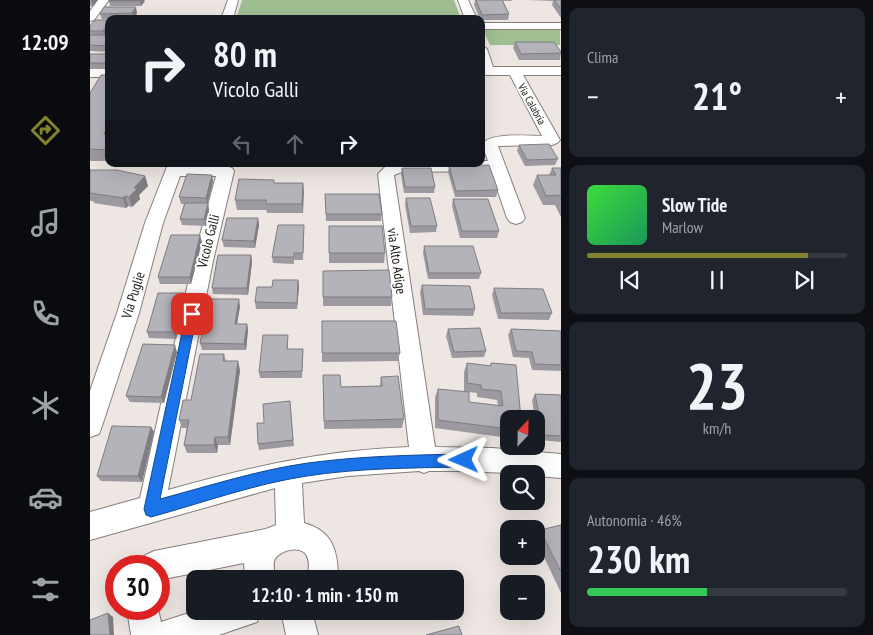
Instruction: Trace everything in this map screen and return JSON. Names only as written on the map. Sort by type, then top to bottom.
[{"type":"street","points":[[90,18],[104,0]]},
{"type":"street","points":[[228,15],[233,0]]},
{"type":"street","points":[[463,0],[469,15]]},
{"type":"street","points":[[485,26],[560,26]]},
{"type":"street","points":[[485,70],[560,71]]},
{"type":"street","name":"Via Calabria","points":[[514,70],[554,138]]},
{"type":"street","points":[[90,73],[105,73]]},
{"type":"street","points":[[516,218],[490,146],[493,142],[554,138]]},
{"type":"street","name":"via Alto Adige","points":[[485,166],[497,166]]},
{"type":"street","name":"Via Puglie","points":[[90,426],[128,313],[154,223],[174,167]]},
{"type":"street","name":"Vicolo Galli","points":[[151,509],[203,261],[226,171],[174,167]]},
{"type":"street","name":"via Alto Adige","points":[[402,167],[392,169],[386,174],[424,461]]},
{"type":"street","points":[[90,526],[288,473],[360,463],[490,461],[560,466]]},
{"type":"street","points":[[259,570],[259,563],[263,552],[280,538],[288,473]]},
{"type":"street","points":[[170,562],[301,534],[311,539],[319,547],[324,558],[325,570]]},
{"type":"street","points":[[145,620],[147,635]]},
{"type":"street","points":[[167,635],[216,620]]},
{"type":"street","points":[[298,620],[302,635]]},
{"type":"green space","points":[[242,0],[454,0],[460,15],[237,15]]},
{"type":"green space","points":[[485,28],[560,28],[560,45],[490,45],[485,34]]},
{"type":"building","points":[[140,0],[140,1],[109,1]]},
{"type":"building","points":[[476,0],[502,0],[509,14],[482,15]]},
{"type":"building","points":[[554,0],[561,0],[561,9]]},
{"type":"building","points":[[104,7],[136,7],[132,13],[100,14]]},
{"type":"building","points":[[95,20],[105,20],[103,31],[90,31],[90,26]]},
{"type":"building","points":[[90,35],[105,35],[105,46],[90,45]]},
{"type":"building","points":[[515,42],[554,42],[561,53],[521,54]]},
{"type":"building","points":[[90,54],[105,54],[105,63],[90,63]]},
{"type":"building","points":[[101,75],[105,75],[105,150],[90,149],[90,93]]},
{"type":"building","points":[[549,144],[558,159],[527,160],[519,145]]},
{"type":"building","points":[[485,165],[489,165],[498,190],[456,191],[449,167],[485,167]]},
{"type":"building","points":[[402,168],[431,168],[435,187],[405,187]]},
{"type":"building","points":[[552,168],[561,168],[561,199],[559,195],[546,196],[537,175],[556,175]]},
{"type":"building","points":[[90,170],[117,170],[145,176],[134,188],[137,189],[129,197],[125,196],[123,198],[90,193]]},
{"type":"building","points":[[187,174],[212,175],[206,198],[179,197]]},
{"type":"building","points":[[239,179],[274,180],[274,183],[303,183],[302,204],[266,204],[266,200],[235,200]]},
{"type":"building","points":[[325,194],[379,194],[382,214],[326,214]]},
{"type":"building","points":[[406,198],[430,198],[437,226],[411,226]]},
{"type":"building","points":[[453,199],[488,199],[499,231],[462,231]]},
{"type":"building","points":[[185,203],[208,203],[204,219],[180,219]]},
{"type":"building","points":[[227,218],[258,218],[254,241],[222,240]]},
{"type":"building","points":[[278,225],[304,225],[303,253],[294,253],[294,257],[272,257]]},
{"type":"building","points":[[329,226],[382,226],[385,253],[329,253]]},
{"type":"building","points":[[171,235],[200,235],[190,277],[158,277]]},
{"type":"building","points":[[424,246],[473,246],[481,273],[429,273]]},
{"type":"building","points":[[218,255],[251,255],[247,288],[212,288]]},
{"type":"building","points":[[389,270],[392,297],[323,297],[323,271]]},
{"type":"building","points":[[273,280],[298,280],[297,303],[255,302],[257,287],[272,287]]},
{"type":"building","points":[[422,285],[470,286],[475,309],[425,309]]},
{"type":"building","points":[[494,288],[543,289],[552,313],[501,313]]},
{"type":"building","points":[[158,293],[184,293],[174,332],[147,332]]},
{"type":"building","points":[[209,299],[239,299],[235,324],[247,324],[244,344],[200,343]]},
{"type":"building","points":[[322,321],[396,321],[400,353],[322,353]]},
{"type":"building","points":[[480,328],[486,351],[454,352],[448,329]]},
{"type":"building","points":[[511,329],[561,331],[561,365],[535,364],[532,352],[516,351]]},
{"type":"building","points":[[263,335],[288,335],[287,349],[303,349],[302,371],[259,372]]},
{"type":"building","points":[[143,344],[175,345],[161,397],[126,396]]},
{"type":"building","points":[[200,354],[224,354],[223,361],[238,361],[228,437],[215,437],[214,445],[184,445],[189,420],[179,420],[183,400],[191,400]]},
{"type":"building","points":[[467,363],[491,366],[491,363],[516,365],[520,410],[500,410],[500,428],[438,420],[438,389],[469,392],[469,402],[503,406],[501,391],[481,389],[481,385],[467,383]]},
{"type":"building","points":[[323,375],[340,375],[341,387],[382,386],[381,377],[398,376],[404,419],[324,421]]},
{"type":"building","points":[[535,394],[561,395],[561,436],[545,435],[545,410],[538,410]]},
{"type":"building","points":[[290,401],[293,440],[258,444],[257,423],[264,423],[263,404]]},
{"type":"building","points":[[112,426],[151,427],[138,476],[97,476]]},
{"type":"building","points":[[561,525],[561,572],[545,540],[545,529]]},
{"type":"building","points":[[105,614],[105,620],[109,620],[110,635],[90,635],[90,620]]},
{"type":"building","points":[[459,626],[462,635],[426,635]]},
{"type":"route","points":[[192,314],[151,509],[275,476],[328,466],[377,462],[464,460]]}]
